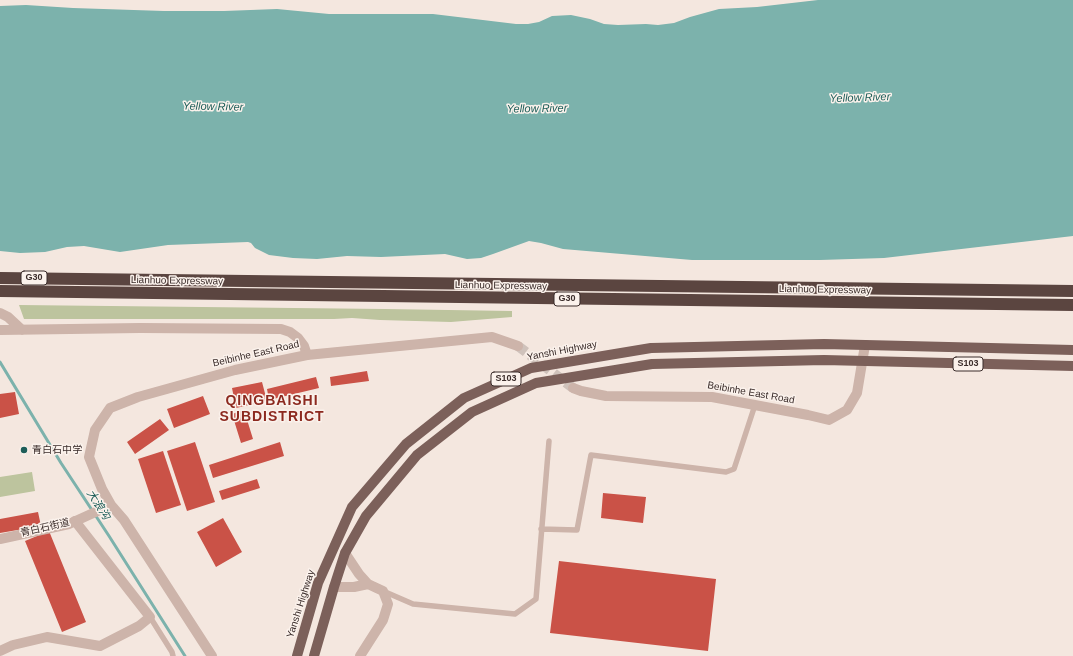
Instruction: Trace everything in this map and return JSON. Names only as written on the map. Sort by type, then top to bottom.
[{"type":"highway","name":"Lianhuo Expressway","points":[[0,278],[1073,291]]},
{"type":"highway","name":"Lianhuo Expressway","points":[[0,292],[1073,305]]},
{"type":"main road","name":"Yanshi Highway","points":[[297,656],[318,583],[352,507],[406,444],[464,398],[531,368],[651,348],[824,344],[865,345]]},
{"type":"main road","name":"S103","points":[[865,345],[1073,350]]},
{"type":"main road","name":"S103","points":[[314,656],[345,553],[366,516],[417,455],[472,412],[536,383],[652,364],[824,360],[1073,366]]},
{"type":"street","points":[[0,313],[8,317],[22,330]]},
{"type":"street","points":[[5,330],[140,328],[281,329],[290,332],[298,338],[304,346],[307,355]]},
{"type":"street","name":"Beibinhe East Road","points":[[107,507],[102,489],[89,457],[95,430],[110,408],[138,397],[235,370],[307,355],[492,337],[518,346]]},
{"type":"street","name":"Beibinhe East Road","points":[[573,388],[606,396],[712,396],[829,420],[847,410],[857,393],[865,345]]},
{"type":"street","points":[[107,507],[124,520],[212,656]]},
{"type":"street","name":"青白石街道","points":[[0,539],[69,524],[107,507]]},
{"type":"street","points":[[0,652],[13,645],[47,636],[100,646],[139,626],[150,617],[78,519]]},
{"type":"street","points":[[345,553],[359,574],[368,584],[383,591],[388,604],[383,620],[360,656]]},
{"type":"street","points":[[334,587],[354,587],[368,584]]},
{"type":"lane","points":[[542,529],[577,530],[591,455],[726,472],[734,469],[755,405]]},
{"type":"lane","points":[[383,591],[413,604],[515,614],[536,598],[549,441]]},
{"type":"lane","points":[[150,617],[173,656]]},
{"type":"green space","points":[[19,305],[512,311],[512,317],[451,322],[352,318],[24,319]]},
{"type":"green space","points":[[32,472],[35,491],[0,497],[0,477]]},
{"type":"water","name":"Yellow River","points":[[818,0],[1073,0],[1073,236],[884,258],[820,260],[692,260],[563,249],[529,241],[481,258],[467,259],[445,254],[381,257],[347,256],[317,259],[293,258],[269,255],[255,248],[248,242],[168,245],[120,252],[84,246],[67,247],[45,252],[20,253],[0,251],[0,6],[26,5],[164,11],[277,9],[329,14],[433,14],[516,24],[539,22],[552,16],[571,15],[604,24],[658,25],[674,23],[719,9],[757,7]]},
{"type":"building","points":[[367,371],[369,381],[331,386],[330,377]]},
{"type":"building","points":[[316,377],[319,388],[269,400],[267,389]]},
{"type":"building","points":[[262,382],[267,401],[236,408],[232,388]]},
{"type":"building","points":[[15,392],[19,414],[0,418],[0,394]]},
{"type":"building","points":[[203,396],[210,414],[174,428],[167,409]]},
{"type":"building","points":[[244,410],[253,439],[241,443],[232,414]]},
{"type":"building","points":[[160,419],[169,430],[135,454],[127,442]]},
{"type":"building","points":[[195,442],[215,502],[187,511],[167,451]]},
{"type":"building","points":[[280,442],[284,456],[213,478],[209,465]]},
{"type":"building","points":[[163,451],[181,505],[156,513],[138,459]]},
{"type":"building","points":[[257,479],[260,488],[222,500],[219,491]]},
{"type":"building","points":[[603,493],[646,497],[643,523],[601,518]]},
{"type":"building","points":[[38,512],[41,526],[0,533],[0,519]]},
{"type":"building","points":[[223,518],[242,552],[216,567],[197,532]]},
{"type":"building","points":[[49,531],[86,622],[62,632],[25,541]]},
{"type":"building","points":[[559,561],[716,579],[708,651],[550,633]]},
{"type":"waterway","name":"大浪沟","points":[[0,362],[61,463],[185,656]]},
{"type":"tunnel","points":[[518,346],[573,388]]},
{"type":"place","name":"青白石中学","points":[[24,450]]},
{"type":"district","name":"QINGBAISHI SUBDISTRICT","points":[[272,410]]}]
